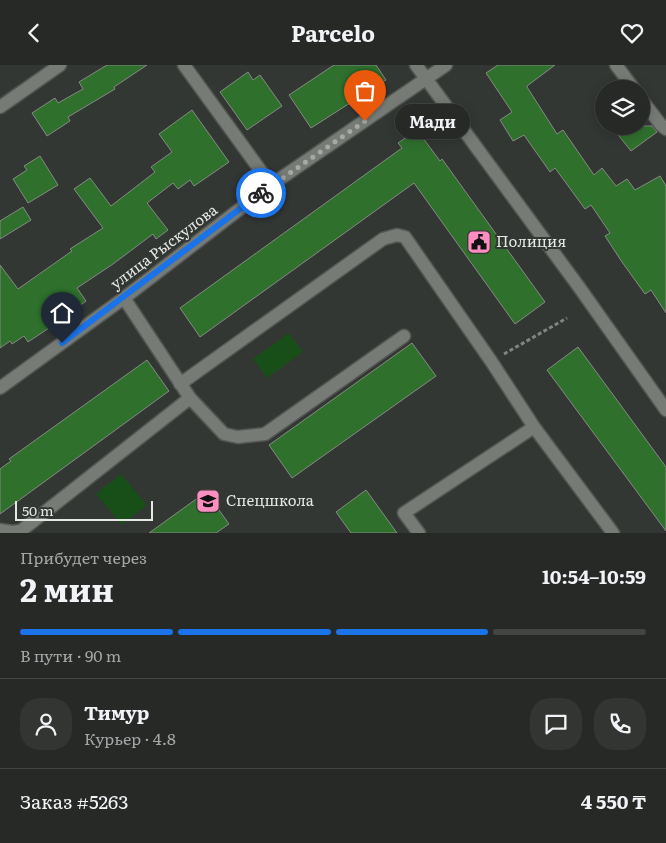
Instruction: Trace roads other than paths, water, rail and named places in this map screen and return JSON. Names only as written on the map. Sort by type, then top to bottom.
[{"type":"street","points":[[0,107],[60,65]]},
{"type":"street","points":[[184,65],[271,185]]},
{"type":"street","points":[[416,65],[579,287],[666,410]]},
{"type":"street","name":"улица Рыскулова","points":[[0,388],[124,298],[271,185],[446,65]]},
{"type":"street","points":[[616,65],[627,80]]},
{"type":"street","points":[[650,111],[666,129]]},
{"type":"street","points":[[180,384],[383,239],[397,235],[405,237],[534,427],[613,533]]},
{"type":"street","points":[[124,298],[190,399],[224,435],[238,437],[265,434],[404,336]]},
{"type":"street","points":[[0,530],[13,532],[22,530],[190,399]]},
{"type":"street","points":[[419,533],[404,513],[534,427]]},
{"type":"place","name":"Мади","points":[[365,121]]},
{"type":"place","name":"Полиция","points":[[479,242]]},
{"type":"place","name":"Спецшкола","points":[[208,501]]}]
